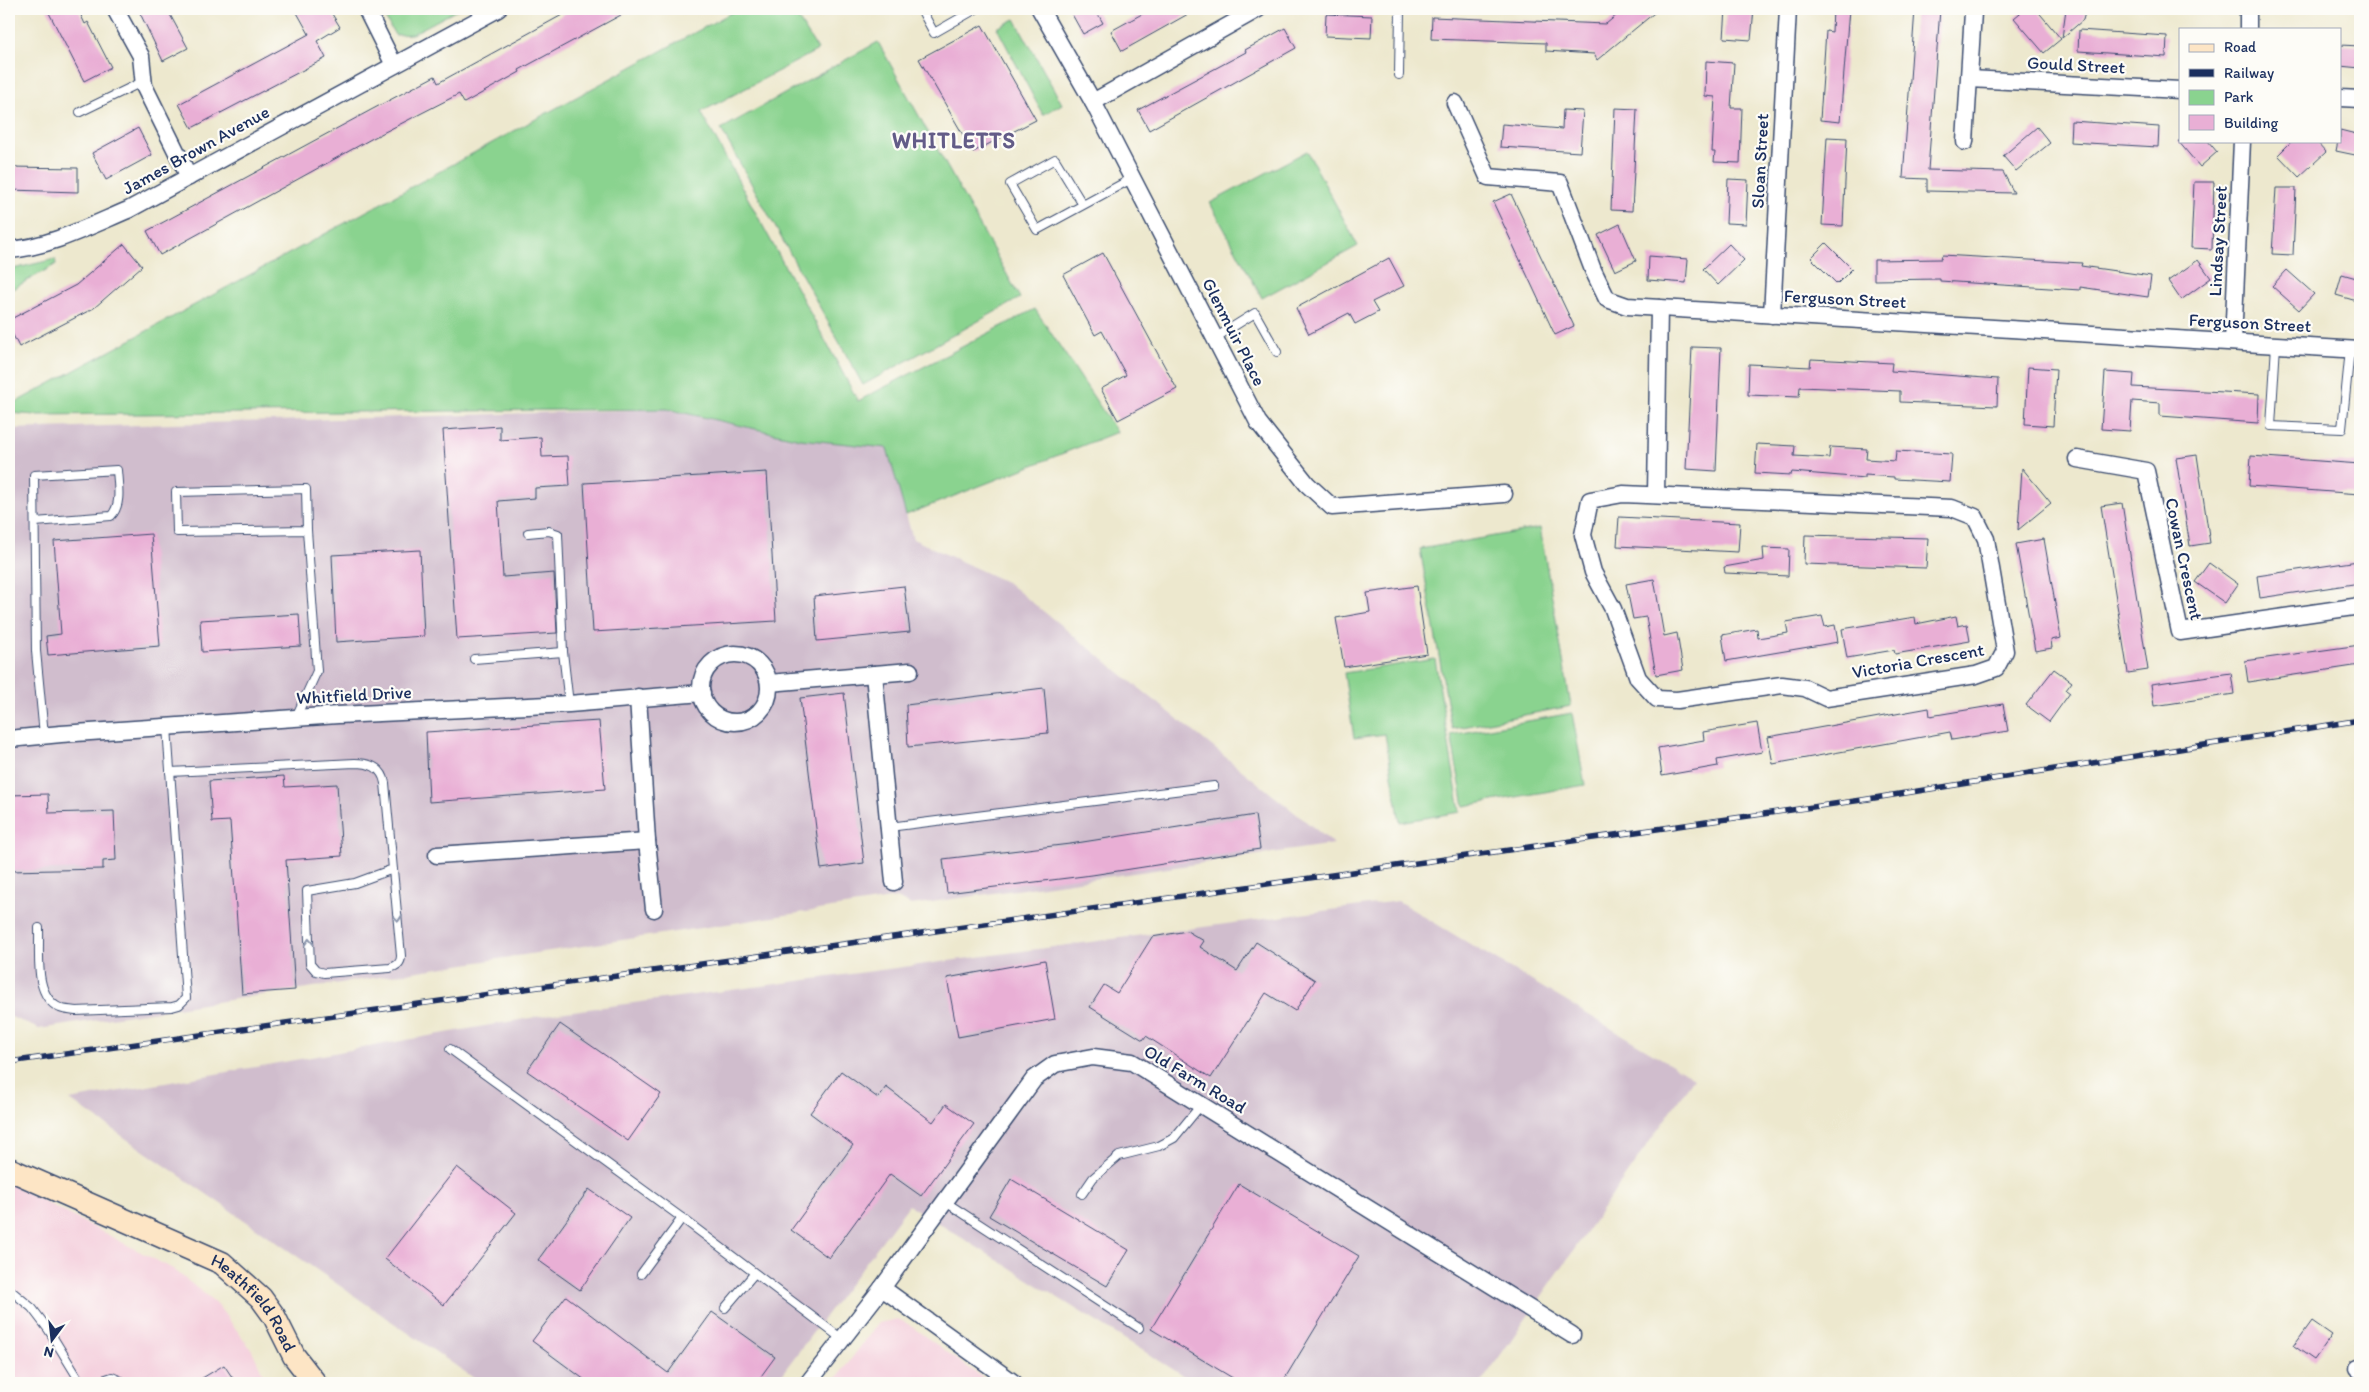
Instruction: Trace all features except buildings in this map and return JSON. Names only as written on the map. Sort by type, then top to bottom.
[{"type":"main road","name":"Heathfield Road","points":[[9,1169],[222,1263],[261,1298],[274,1316],[294,1356],[315,1383]]},
{"type":"main road","name":"Heathfield Road","points":[[174,1242],[219,1277],[265,1326],[284,1359],[292,1383]]},
{"type":"street","points":[[115,9],[141,56],[144,81],[189,177]]},
{"type":"street","points":[[366,9],[394,65]]},
{"type":"street","name":"James Brown Avenue","points":[[9,250],[25,249],[86,228],[128,210],[498,9]]},
{"type":"street","name":"Glenmuir Place","points":[[1040,9],[1093,102],[1258,422],[1307,484],[1332,507],[1504,494]]},
{"type":"street","points":[[1093,102],[1258,9]]},
{"type":"street","name":"Sloan Street","points":[[1772,315],[1788,9]]},
{"type":"street","points":[[2248,9],[2248,28]]},
{"type":"street","points":[[1965,142],[1973,12]]},
{"type":"street","name":"Gould Street","points":[[1970,79],[2179,90]]},
{"type":"street","points":[[2342,98],[2360,99]]},
{"type":"street","name":"Ferguson Street","points":[[1455,103],[1488,177],[1560,183],[1606,299],[1627,306],[2355,350]]},
{"type":"street","name":"Lindsay Street","points":[[2234,342],[2242,142]]},
{"type":"street","points":[[1656,494],[1659,308]]},
{"type":"street","name":"Cowan Crescent","points":[[2076,459],[2146,471],[2180,632],[2360,606]]},
{"type":"street","name":"Victoria Crescent","points":[[1623,494],[1656,494],[1952,508],[1975,516],[1986,539],[1990,554],[2005,651],[1996,668],[1976,675],[1826,698],[1805,688],[1782,685],[1677,700],[1657,699],[1638,678],[1613,609],[1593,572],[1584,535],[1590,500],[1623,494]]},
{"type":"street","points":[[733,654],[744,655],[755,660],[763,668],[769,683],[768,696],[760,711],[751,718],[740,721],[722,719],[712,712],[704,702],[702,693],[702,681],[707,670],[715,661],[733,654]]},
{"type":"street","points":[[769,683],[910,671]]},
{"type":"street","points":[[874,674],[894,882]]},
{"type":"street","name":"Whitfield Drive","points":[[9,739],[296,718],[569,704],[702,693]]},
{"type":"street","points":[[638,697],[647,841],[654,909]]},
{"type":"street","points":[[437,855],[647,841]]},
{"type":"street","name":"Old Farm Road","points":[[808,1383],[882,1288],[1034,1079],[1055,1064],[1093,1057],[1132,1062],[1572,1335]]},
{"type":"street","points":[[882,1288],[1014,1383]]},
{"type":"lane","points":[[921,9],[934,32],[976,9]]},
{"type":"lane","points":[[1398,75],[1400,9]]},
{"type":"lane","points":[[80,112],[144,81]]},
{"type":"lane","points":[[1083,205],[1055,159],[1010,184],[1038,230],[1133,178]]},
{"type":"lane","points":[[1215,338],[1255,313],[1277,352]]},
{"type":"lane","points":[[2276,344],[2271,426],[2342,429],[2355,350]]},
{"type":"lane","points":[[35,522],[111,516],[116,511],[118,497],[117,470],[34,475],[36,651],[44,735]]},
{"type":"lane","points":[[296,718],[317,671],[307,530],[306,488],[176,492],[177,532],[307,530]]},
{"type":"lane","points":[[528,534],[549,531],[558,534],[563,652],[569,704]]},
{"type":"lane","points":[[474,659],[563,652]]},
{"type":"lane","points":[[39,928],[41,985],[50,1000],[60,1009],[76,1011],[172,1007],[183,1002],[186,993],[166,727]]},
{"type":"lane","points":[[170,772],[355,763],[372,765],[382,774],[385,783],[402,956],[400,962],[390,968],[324,973],[316,971],[310,964],[307,891],[355,883],[393,869]]},
{"type":"lane","points":[[888,827],[1214,786]]},
{"type":"lane","points":[[450,1049],[682,1218],[842,1339]]},
{"type":"lane","points":[[1082,1194],[1093,1178],[1119,1156],[1159,1146],[1174,1138],[1201,1105]]},
{"type":"lane","points":[[944,1201],[1139,1328]]},
{"type":"lane","points":[[641,1274],[682,1218]]},
{"type":"lane","points":[[725,1308],[754,1274]]},
{"type":"lane","points":[[9,1289],[32,1308],[81,1383]]},
{"type":"lane","points":[[94,1383],[112,1377],[126,1383]]},
{"type":"shaded area","points":[[667,409],[800,439],[887,448],[913,539],[1008,583],[1334,844],[911,905],[897,898],[39,1029],[9,1016],[9,429]]},
{"type":"shaded area","points":[[1398,901],[1694,1078],[1481,1383],[1195,1383],[909,1205],[775,1383],[481,1383],[70,1100],[558,1013]]},
{"type":"shaded area","points":[[9,1183],[173,1269],[216,1303],[252,1350],[267,1383],[9,1383]]},
{"type":"shaded area","points":[[898,1319],[908,1324],[990,1383],[833,1383],[878,1323]]},
{"type":"green space","points":[[380,9],[459,9],[412,34],[395,35]]},
{"type":"green space","points":[[738,9],[792,9],[818,50],[701,112],[858,401],[1035,309],[1117,432],[906,515],[887,448],[800,439],[667,409],[35,415],[9,413],[9,406]]},
{"type":"green space","points":[[1015,19],[1062,104],[1043,115],[997,28]]},
{"type":"green space","points":[[878,42],[1020,298],[863,385],[721,129]]},
{"type":"green space","points":[[1307,151],[1358,246],[1262,298],[1210,203]]},
{"type":"green space","points":[[55,259],[56,264],[9,291],[9,270]]},
{"type":"green space","points":[[1540,528],[1571,706],[1452,729],[1420,549]]},
{"type":"green space","points":[[1435,659],[1460,812],[1400,822],[1385,734],[1354,738],[1344,673]]},
{"type":"green space","points":[[1572,713],[1585,785],[1464,806],[1451,735]]},
{"type":"railway","points":[[9,1062],[1862,800],[2360,720]]},
{"type":"district","name":"WHITLETTS","points":[[954,140]]}]
